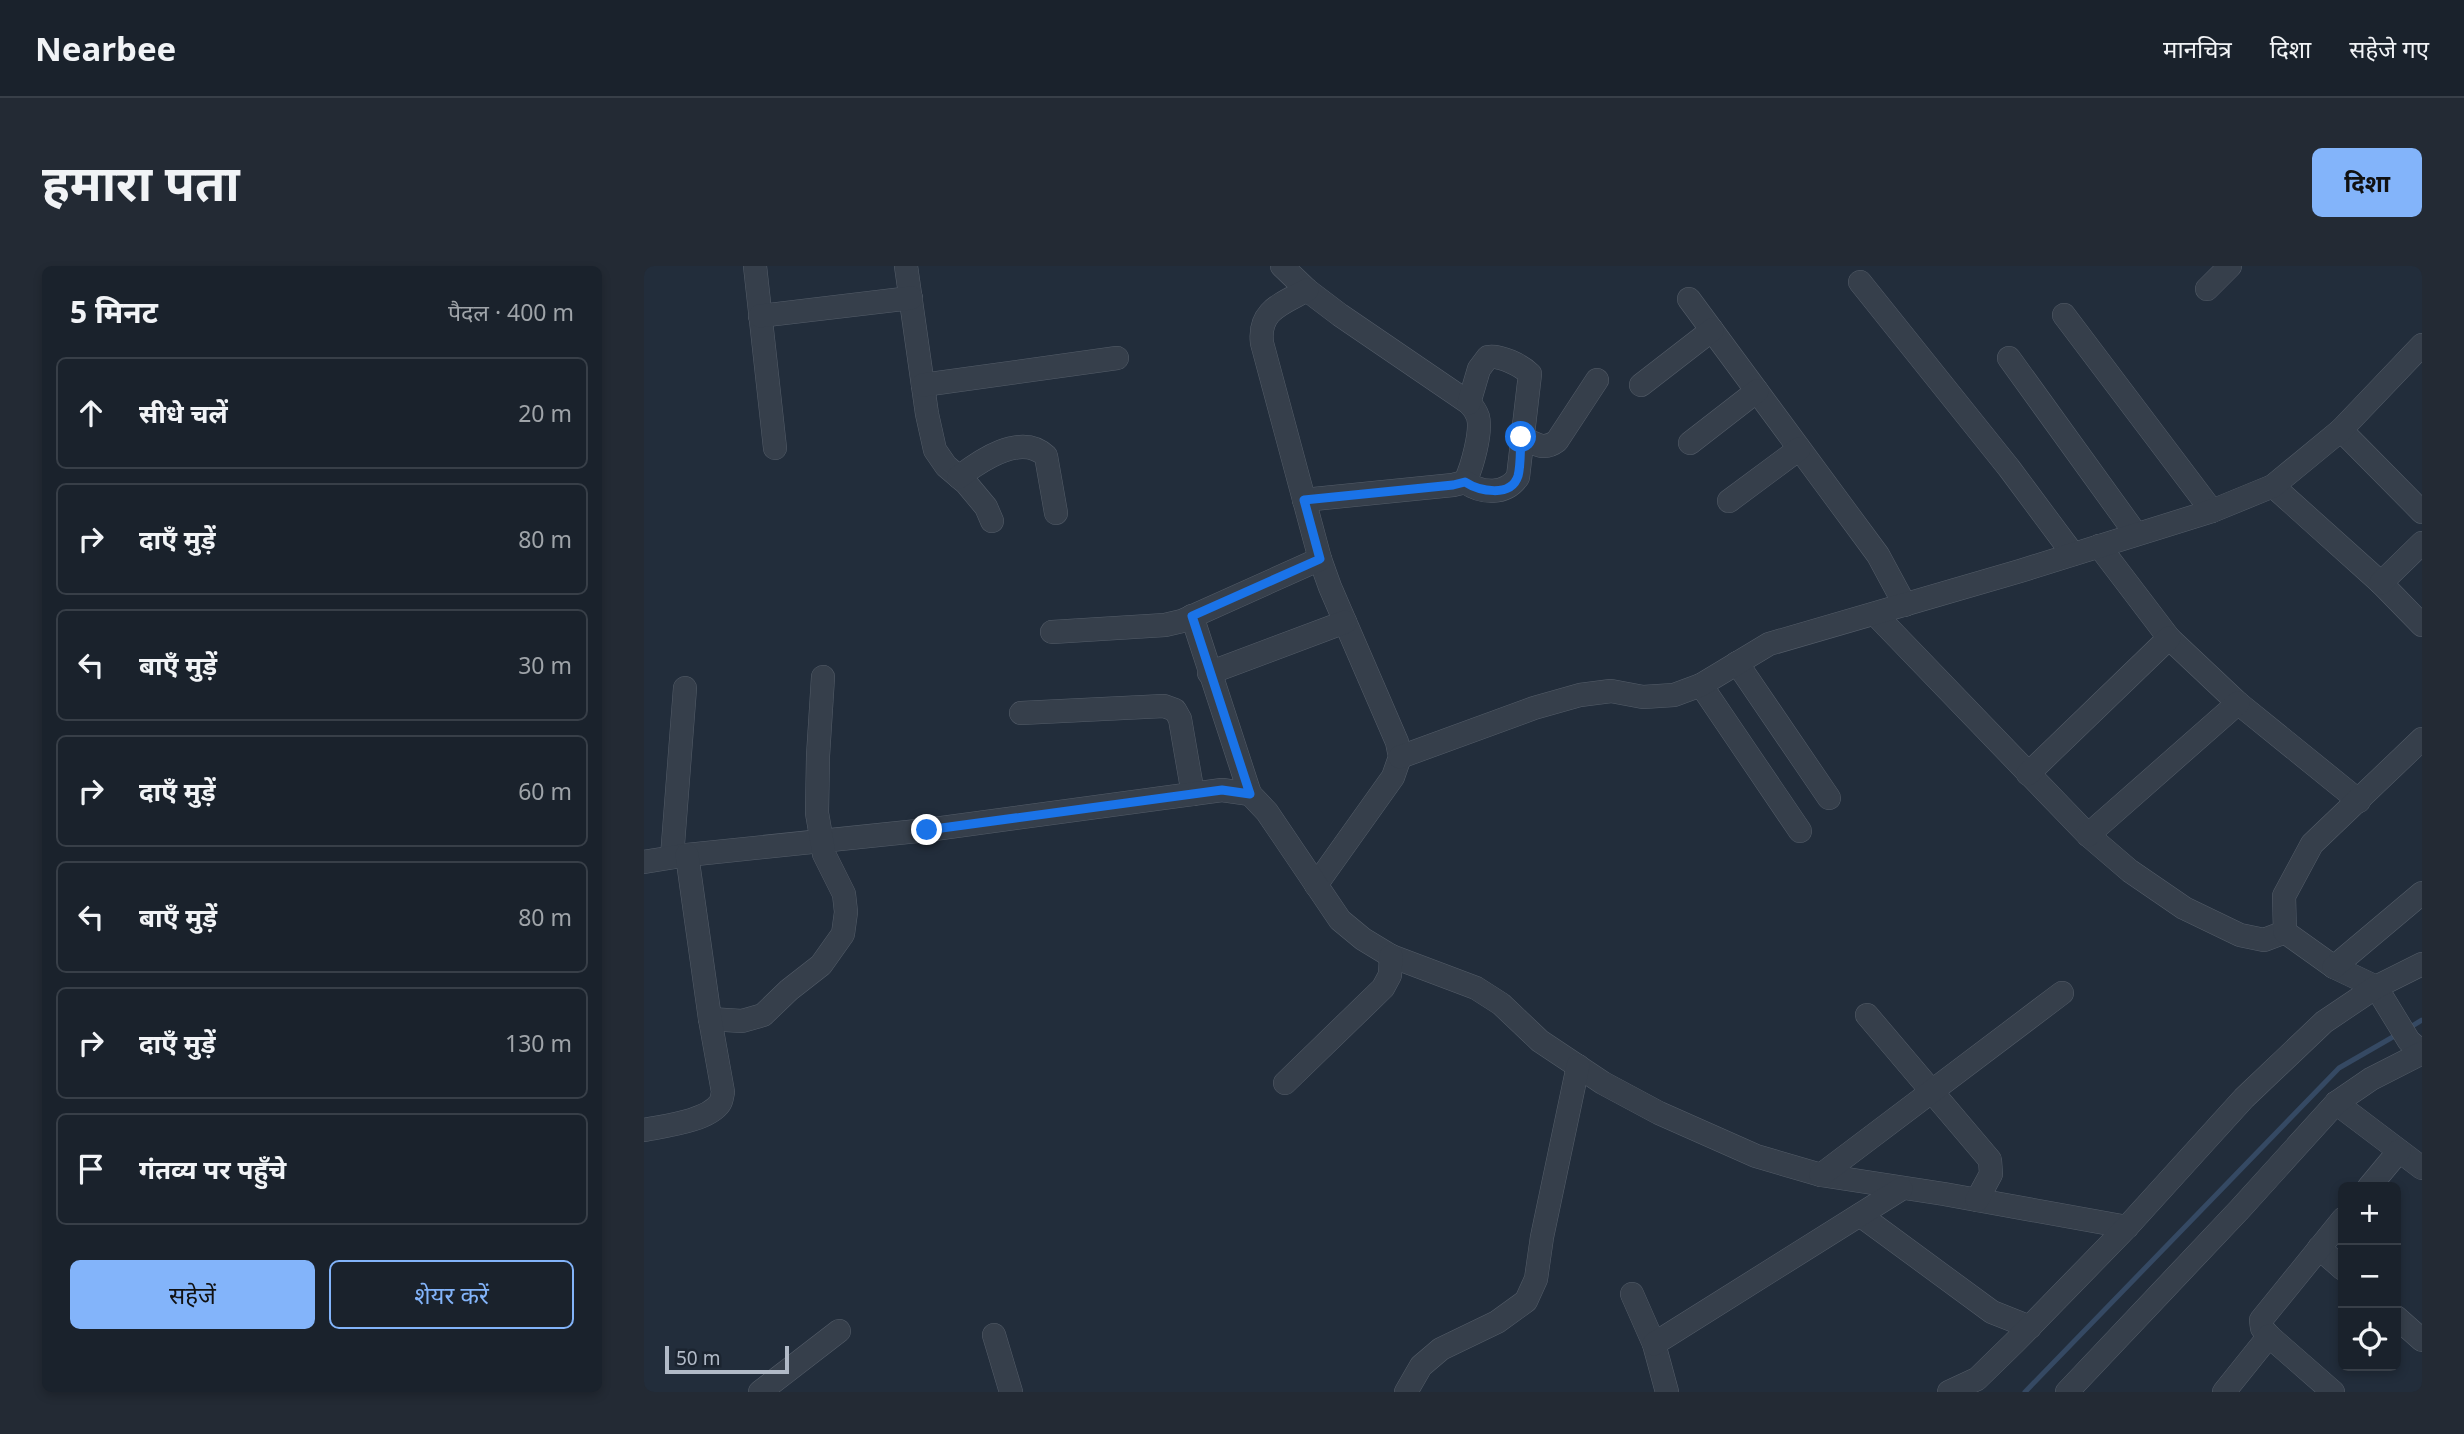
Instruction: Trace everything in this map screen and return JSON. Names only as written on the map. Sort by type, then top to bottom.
[{"type":"street","points":[[755,266],[775,448]]},
{"type":"street","points":[[906,266],[922,385],[935,450],[946,466],[986,507],[992,521]]},
{"type":"street","points":[[1282,266],[1307,290],[1469,403],[1477,412],[1479,421],[1474,456],[1465,482]]},
{"type":"street","points":[[2207,289],[2230,266]]},
{"type":"street","points":[[1860,282],[2073,554]]},
{"type":"street","points":[[1307,290],[1274,308],[1264,318],[1260,331],[1319,555],[1397,742],[1399,757],[1393,777],[1316,885]]},
{"type":"street","points":[[760,316],[911,298]]},
{"type":"street","points":[[1689,299],[1878,555],[1905,605]]},
{"type":"street","points":[[2064,315],[2212,511]]},
{"type":"street","points":[[1641,384],[1712,330]]},
{"type":"street","points":[[1304,500],[1465,482],[1482,490],[1501,490],[1512,486],[1518,477],[1530,374],[1525,369],[1494,356],[1488,357],[1479,369],[1469,403]]},
{"type":"street","points":[[922,385],[1117,358]]},
{"type":"street","points":[[2010,358],[2136,534]]},
{"type":"street","points":[[1399,757],[1534,708],[1580,695],[1611,691],[1643,697],[1674,695],[1701,685],[1769,645],[2212,511],[2273,486],[2341,430],[2418,359]]},
{"type":"street","points":[[1521,437],[1542,447],[1551,446],[1597,380]]},
{"type":"street","points":[[1690,443],[1757,391]]},
{"type":"street","points":[[2341,430],[2422,512]]},
{"type":"street","points":[[959,477],[993,454],[1033,447],[1046,456],[1056,513]]},
{"type":"street","points":[[1729,501],[1800,449]]},
{"type":"street","points":[[2273,486],[2381,583],[2422,625]]},
{"type":"street","points":[[2381,583],[2422,543]]},
{"type":"street","points":[[2099,546],[2169,638],[2238,703],[2359,801]]},
{"type":"street","points":[[1052,632],[1165,625],[1192,616],[1319,555]]},
{"type":"street","points":[[1875,614],[2088,835],[2130,871],[2184,908],[2240,935],[2264,940],[2285,932]]},
{"type":"street","points":[[1192,616],[1250,794],[1267,812],[1340,920],[1363,939],[1391,956],[1476,988],[1501,1004],[1540,1041],[1603,1083],[1708,1136],[1756,1156],[1821,1175],[2127,1227]]},
{"type":"street","points":[[1209,673],[1345,622]]},
{"type":"street","points":[[2028,774],[2169,638]]},
{"type":"street","points":[[1737,663],[1829,798]]},
{"type":"street","points":[[710,1019],[742,1021],[763,1015],[821,965],[843,934],[846,912],[844,894],[824,854],[817,813],[823,677]]},
{"type":"street","points":[[1701,685],[1800,831]]},
{"type":"street","points":[[644,1130],[685,1122],[710,1112],[720,1103],[723,1092],[680,856],[685,688]]},
{"type":"street","points":[[2088,835],[2238,703]]},
{"type":"street","points":[[1021,713],[1164,706],[1175,710],[1180,719],[1193,794]]},
{"type":"street","points":[[2285,932],[2284,896],[2312,844],[2422,739]]},
{"type":"street","points":[[644,862],[927,830],[1222,790],[1250,794]]},
{"type":"street","points":[[2334,967],[2422,892]]},
{"type":"street","points":[[2067,1392],[2336,1103],[2418,1049],[2378,991],[2334,967],[2285,932]]},
{"type":"street","points":[[1285,1083],[1383,988],[1390,975],[1391,956]]},
{"type":"street","points":[[1949,1392],[1977,1379],[2127,1227],[2244,1098],[2324,1022],[2422,964]]},
{"type":"street","points":[[1821,1175],[2062,993]]},
{"type":"street","points":[[1867,1014],[1990,1160],[1991,1174],[1977,1200]]},
{"type":"street","points":[[1406,1392],[1421,1366],[1441,1349],[1497,1322],[1526,1301],[1536,1279],[1542,1237],[1578,1066]]},
{"type":"street","points":[[2336,1103],[2422,1168]]},
{"type":"street","points":[[2374,1182],[2399,1151]]},
{"type":"street","points":[[1654,1345],[1901,1189]]},
{"type":"street","points":[[1860,1215],[1993,1312],[2030,1326]]},
{"type":"street","points":[[2333,1392],[2269,1336],[2262,1328],[2261,1320],[2338,1225]]},
{"type":"street","points":[[2319,1248],[2338,1265]]},
{"type":"street","points":[[1632,1294],[1654,1345],[1667,1392]]},
{"type":"street","points":[[2401,1321],[2422,1340]]},
{"type":"street","points":[[760,1392],[839,1331]]},
{"type":"street","points":[[994,1335],[1011,1392]]},
{"type":"street","points":[[2224,1392],[2269,1336]]},
{"type":"waterway","points":[[2409,1028],[2422,1020]]},
{"type":"waterway","points":[[2025,1392],[2339,1068],[2398,1034]]},
{"type":"route","points":[[927,830],[1222,790],[1250,794],[1192,616],[1320,559],[1304,500],[1465,482],[1482,490],[1501,490],[1512,486],[1518,477],[1521,437]]}]
